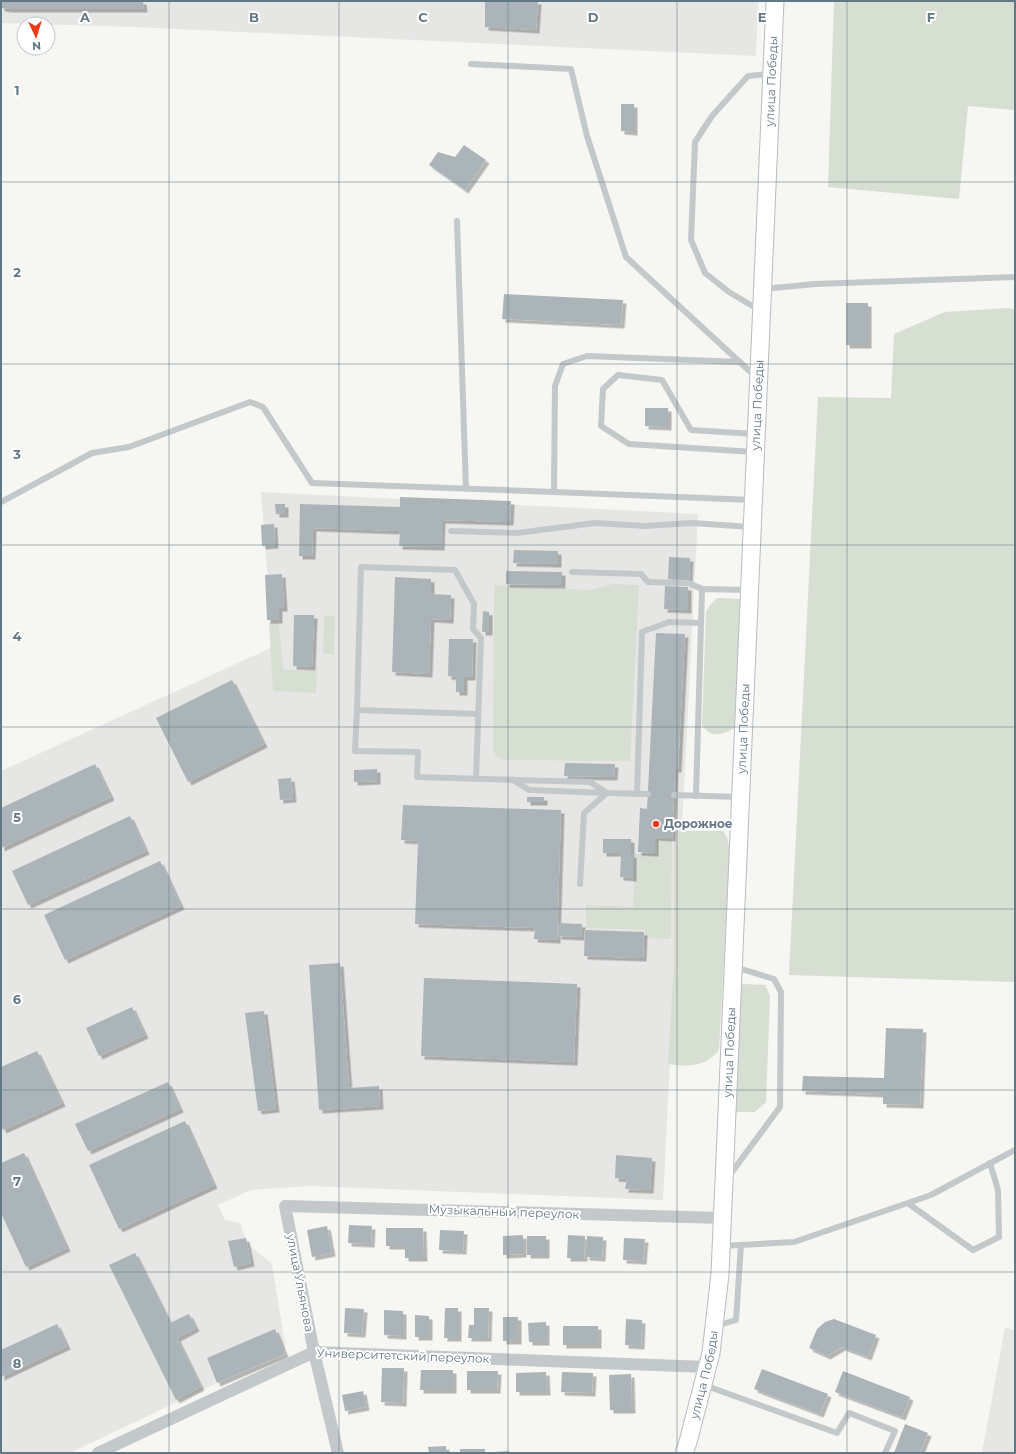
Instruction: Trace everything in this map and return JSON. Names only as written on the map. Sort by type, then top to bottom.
[{"type":"main road","name":"улица Победы","points":[[684,1453],[711,1353],[722,1246],[775,1]]},
{"type":"street","name":"Музыкальный переулок","points":[[285,1206],[723,1218]]},
{"type":"street","name":"улица Ульянова","points":[[285,1206],[314,1352],[338,1453]]},
{"type":"street","name":"Университетский переулок","points":[[98,1453],[314,1352],[707,1367]]},
{"type":"lane","points":[[471,64],[571,69],[587,136],[626,257],[759,380]]},
{"type":"lane","points":[[762,312],[729,292],[705,273],[691,240],[695,142],[712,116],[748,76],[772,74]]},
{"type":"lane","points":[[457,221],[466,489]]},
{"type":"lane","points":[[763,289],[815,284],[1015,277]]},
{"type":"lane","points":[[554,492],[555,386],[564,364],[587,356],[740,362]]},
{"type":"lane","points":[[756,452],[629,444],[601,426],[603,389],[618,375],[662,380],[691,430],[757,434]]},
{"type":"lane","points":[[1,502],[92,453],[129,447],[250,402],[263,407],[312,483],[754,500]]},
{"type":"lane","points":[[451,530],[517,532],[595,523],[645,526],[692,523],[753,527]]},
{"type":"lane","points":[[476,779],[481,638],[473,629],[474,604],[455,570],[361,567],[355,751],[418,752],[417,777],[476,779],[590,782],[607,793]]},
{"type":"lane","points":[[572,572],[641,574],[648,582],[689,583],[702,588],[750,590]]},
{"type":"lane","points":[[696,796],[702,588]]},
{"type":"lane","points":[[637,794],[642,632],[669,622],[701,623]]},
{"type":"lane","points":[[357,710],[478,714]]},
{"type":"lane","points":[[513,780],[529,790],[648,794]]},
{"type":"lane","points":[[580,884],[584,813],[607,793]]},
{"type":"lane","points":[[674,795],[741,797]]},
{"type":"lane","points":[[724,1182],[780,1106],[781,992],[774,979],[734,967]]},
{"type":"lane","points":[[722,1246],[794,1242],[909,1204],[931,1195],[1015,1150]]},
{"type":"lane","points":[[909,1204],[973,1250],[999,1237],[998,1190],[990,1163]]},
{"type":"lane","points":[[714,1327],[736,1320],[742,1245]]},
{"type":"lane","points":[[703,1385],[837,1433],[849,1413],[895,1431],[885,1453]]},
{"type":"shaded area","points":[[1,1],[758,1],[756,56],[56,25],[56,16],[16,16],[16,23],[1,23]]},
{"type":"shaded area","points":[[834,1],[1015,1],[1015,110],[968,106],[959,199],[828,187]]},
{"type":"shaded area","points":[[1007,308],[1015,309],[1015,987],[1014,982],[789,975],[818,397],[891,398],[894,334],[945,312]]},
{"type":"shaded area","points":[[261,492],[698,514],[663,1200],[310,1186],[251,1190],[218,1205],[225,1220],[240,1223],[248,1244],[272,1264],[286,1350],[70,1453],[1,1453],[1,771],[273,647]]},
{"type":"shaded area","points":[[613,584],[639,585],[630,761],[506,760],[497,757],[493,750],[494,585],[591,590]]},
{"type":"shaded area","points":[[717,598],[743,599],[738,726],[724,733],[715,734],[710,733],[702,725],[706,612]]},
{"type":"shaded area","points":[[324,616],[335,616],[334,654],[323,654]]},
{"type":"shaded area","points":[[269,623],[279,623],[283,670],[317,671],[316,693],[273,691]]},
{"type":"shaded area","points":[[674,831],[723,831],[730,848],[719,1050],[708,1060],[702,1063],[690,1065],[668,1064],[674,965]]},
{"type":"shaded area","points":[[657,839],[672,840],[671,939],[645,938],[645,930],[586,928],[586,905],[633,907],[635,854],[657,854]]},
{"type":"shaded area","points":[[745,984],[765,985],[770,996],[766,1102],[755,1112],[728,1112],[726,988]]},
{"type":"shaded area","points":[[1005,1327],[1015,1331],[1015,1453],[982,1453]]},
{"type":"building","points":[[1,1],[143,1],[144,9],[9,9],[1,8]]},
{"type":"building","points":[[485,1],[538,1],[536,30],[485,27]]},
{"type":"building","points":[[621,104],[634,104],[634,132],[621,131]]},
{"type":"building","points":[[464,145],[486,160],[465,190],[429,165],[438,152],[455,157]]},
{"type":"building","points":[[504,294],[623,300],[621,325],[502,319]]},
{"type":"building","points":[[846,303],[868,303],[868,345],[846,345]]},
{"type":"building","points":[[645,408],[668,408],[668,427],[645,426]]},
{"type":"building","points":[[400,497],[511,501],[510,522],[442,520],[441,547],[399,546],[400,531],[313,528],[312,556],[299,556],[300,504],[400,507]]},
{"type":"building","points":[[275,504],[285,504],[285,514],[276,514]]},
{"type":"building","points":[[274,524],[275,545],[262,546],[261,525]]},
{"type":"building","points":[[514,550],[558,551],[558,564],[513,563]]},
{"type":"building","points":[[669,557],[690,558],[689,580],[668,579]]},
{"type":"building","points":[[506,571],[562,572],[562,585],[506,584]]},
{"type":"building","points":[[282,574],[284,608],[279,608],[279,620],[267,620],[265,575]]},
{"type":"building","points":[[395,577],[431,579],[431,594],[451,595],[450,620],[431,619],[429,674],[392,672]]},
{"type":"building","points":[[665,586],[688,587],[688,610],[664,609]]},
{"type":"building","points":[[483,611],[489,612],[489,632],[482,632]]},
{"type":"building","points":[[294,615],[314,615],[312,667],[293,666]]},
{"type":"building","points":[[656,633],[685,634],[678,769],[675,769],[672,838],[655,837],[655,853],[638,852],[640,808],[647,809]]},
{"type":"building","points":[[449,639],[473,639],[472,677],[464,677],[464,692],[456,692],[456,677],[448,676]]},
{"type":"building","points":[[232,680],[264,744],[188,782],[156,718]]},
{"type":"building","points":[[565,763],[615,764],[614,777],[564,776]]},
{"type":"building","points":[[95,764],[111,797],[1,848],[1,808]]},
{"type":"building","points":[[377,769],[377,781],[354,782],[354,770]]},
{"type":"building","points":[[291,778],[293,799],[280,800],[278,779]]},
{"type":"building","points":[[527,797],[544,797],[544,802],[527,802]]},
{"type":"building","points":[[403,805],[561,810],[557,940],[534,939],[535,928],[415,924],[418,841],[401,840]]},
{"type":"building","points":[[130,816],[146,851],[28,905],[12,871]]},
{"type":"building","points":[[603,839],[631,839],[631,854],[633,854],[633,878],[620,877],[621,853],[603,853]]},
{"type":"building","points":[[160,861],[181,906],[65,960],[44,915]]},
{"type":"building","points":[[559,923],[582,924],[581,937],[558,936]]},
{"type":"building","points":[[585,930],[644,932],[643,958],[584,956]]},
{"type":"building","points":[[340,963],[349,1088],[379,1086],[380,1106],[319,1110],[309,965]]},
{"type":"building","points":[[424,978],[577,984],[574,1062],[421,1056]]},
{"type":"building","points":[[132,1007],[145,1035],[99,1056],[86,1028]]},
{"type":"building","points":[[264,1011],[276,1109],[258,1111],[245,1013]]},
{"type":"building","points":[[886,1028],[923,1029],[920,1105],[883,1104],[883,1094],[802,1091],[803,1076],[884,1078]]},
{"type":"building","points":[[37,1051],[62,1103],[3,1130],[1,1125],[1,1067]]},
{"type":"building","points":[[168,1082],[180,1109],[88,1151],[75,1124]]},
{"type":"building","points":[[185,1121],[214,1185],[119,1229],[89,1165]]},
{"type":"building","points":[[24,1153],[67,1248],[26,1267],[1,1213],[1,1163]]},
{"type":"building","points":[[616,1155],[652,1158],[650,1190],[625,1189],[627,1179],[615,1178]]},
{"type":"building","points":[[349,1225],[372,1226],[371,1244],[348,1243]]},
{"type":"building","points":[[327,1226],[332,1253],[312,1257],[307,1230]]},
{"type":"building","points":[[386,1228],[423,1228],[424,1258],[405,1258],[405,1246],[386,1246]]},
{"type":"building","points":[[440,1230],[464,1231],[463,1251],[439,1250]]},
{"type":"building","points":[[523,1235],[523,1254],[503,1255],[503,1236]]},
{"type":"building","points":[[568,1235],[585,1236],[584,1258],[567,1258]]},
{"type":"building","points":[[527,1236],[546,1236],[546,1255],[527,1255]]},
{"type":"building","points":[[587,1236],[603,1237],[602,1258],[586,1257]]},
{"type":"building","points":[[246,1238],[251,1263],[234,1267],[228,1241]]},
{"type":"building","points":[[624,1238],[645,1239],[643,1261],[623,1260]]},
{"type":"building","points":[[135,1253],[170,1323],[189,1314],[196,1328],[177,1338],[201,1387],[176,1400],[109,1265]]},
{"type":"building","points":[[345,1308],[364,1309],[362,1334],[344,1333]]},
{"type":"building","points":[[445,1308],[458,1308],[458,1338],[444,1338]]},
{"type":"building","points":[[474,1308],[489,1308],[488,1338],[468,1338],[469,1325],[474,1325]]},
{"type":"building","points":[[384,1310],[403,1311],[403,1336],[384,1335]]},
{"type":"building","points":[[415,1315],[429,1316],[429,1337],[415,1337]]},
{"type":"building","points":[[503,1317],[518,1317],[518,1341],[503,1341]]},
{"type":"building","points":[[626,1319],[642,1320],[641,1346],[625,1345]]},
{"type":"building","points":[[834,1319],[876,1335],[868,1357],[842,1347],[827,1356],[809,1348],[817,1329],[825,1322]]},
{"type":"building","points":[[546,1322],[546,1342],[529,1342],[528,1323]]},
{"type":"building","points":[[57,1324],[67,1346],[1,1377],[1,1350]]},
{"type":"building","points":[[563,1326],[598,1326],[598,1345],[563,1345]]},
{"type":"building","points":[[275,1329],[285,1354],[217,1383],[207,1358]]},
{"type":"building","points":[[382,1368],[404,1368],[403,1403],[381,1402]]},
{"type":"building","points":[[762,1369],[828,1394],[820,1414],[754,1389]]},
{"type":"building","points":[[421,1370],[453,1370],[453,1390],[420,1390]]},
{"type":"building","points":[[467,1371],[498,1371],[497,1390],[467,1390]]},
{"type":"building","points":[[843,1371],[910,1397],[902,1417],[835,1392]]},
{"type":"building","points":[[546,1372],[547,1392],[516,1392],[516,1373]]},
{"type":"building","points":[[562,1372],[593,1373],[592,1393],[561,1392]]},
{"type":"building","points":[[631,1374],[632,1410],[610,1410],[609,1375]]},
{"type":"building","points":[[363,1391],[366,1407],[345,1411],[342,1395]]},
{"type":"building","points":[[905,1424],[928,1433],[920,1453],[894,1453]]},
{"type":"building","points":[[446,1446],[446,1453],[429,1453],[428,1447]]},
{"type":"building","points":[[460,1449],[485,1449],[485,1453],[460,1453]]},
{"type":"building","points":[[509,1451],[509,1453],[492,1453],[492,1452]]},
{"type":"place","name":"Дорожное","points":[[656,824]]}]
